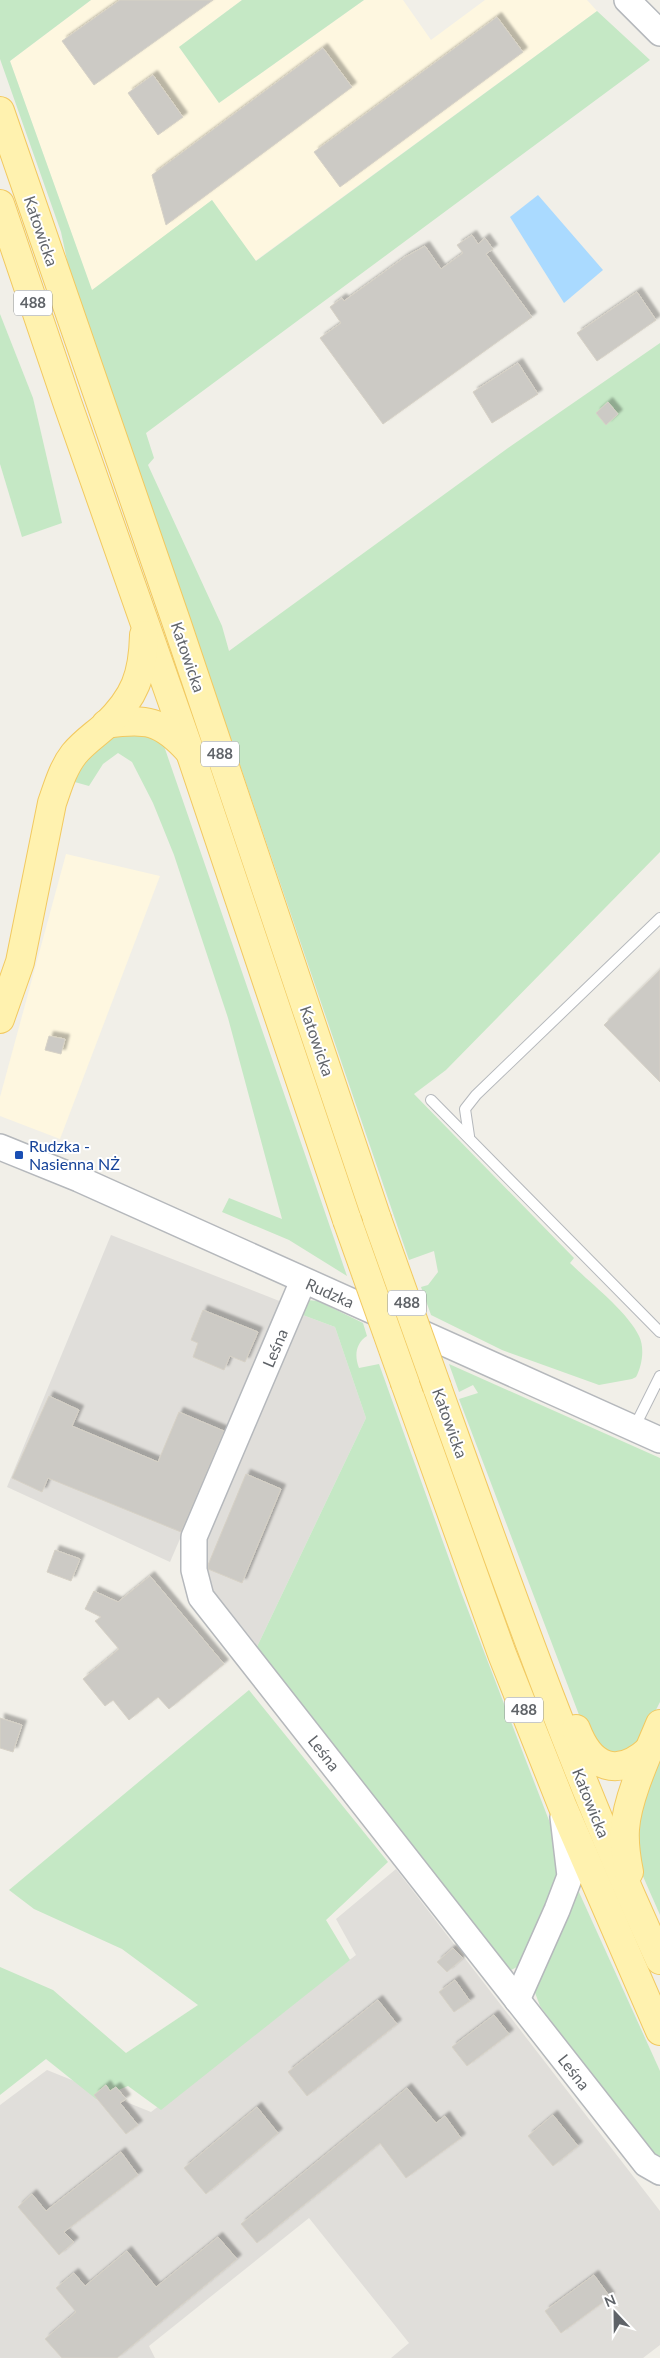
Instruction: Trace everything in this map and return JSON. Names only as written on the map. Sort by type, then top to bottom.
[{"type":"main road","name":"Katowicka","points":[[0,111],[179,630],[377,1219],[518,1617],[584,1786],[660,1960]]},
{"type":"main road","name":"Katowicka","points":[[0,204],[190,752],[348,1220],[502,1654],[562,1805],[660,2031]]},
{"type":"main road","points":[[0,1019],[20,962],[52,803],[60,778],[73,755],[88,738],[106,724],[126,700],[139,680],[144,657],[145,624]]},
{"type":"main road","points":[[106,724],[133,720],[154,724],[173,734],[190,752]]},
{"type":"main road","points":[[460,1452],[504,1544],[582,1745],[595,1760],[616,1767],[636,1761],[655,1736]]},
{"type":"main road","points":[[636,1908],[625,1848],[625,1826],[629,1807],[655,1736]]},
{"type":"street","points":[[627,0],[660,33]]},
{"type":"street","name":"Rudzka","points":[[0,1147],[80,1179],[303,1281],[660,1440]]},
{"type":"street","name":"Leśna","points":[[303,1281],[194,1537],[194,1570],[201,1597],[518,2000],[653,2168]]},
{"type":"street","points":[[518,2000],[570,1876],[562,1805]]},
{"type":"lane","points":[[469,1137],[465,1109],[476,1095],[660,918]]},
{"type":"lane","points":[[431,1100],[660,1332]]},
{"type":"lane","points":[[634,1428],[660,1376]]},
{"type":"shaded area","points":[[91,0],[242,0],[179,47],[219,103],[364,0],[403,0],[431,40],[485,0],[587,0],[597,11],[255,261],[212,200],[92,291],[10,61]]},
{"type":"shaded area","points":[[66,854],[160,876],[60,1139],[0,1116],[0,1097]]},
{"type":"shaded area","points":[[111,1235],[282,1302],[170,1562],[7,1487]]},
{"type":"shaded area","points":[[300,1314],[335,1327],[366,1418],[255,1651],[206,1587],[202,1543]]},
{"type":"shaded area","points":[[396,1869],[660,2211],[660,2345],[643,2358],[391,2358],[409,2343],[309,2218],[149,2346],[155,2358],[0,2358],[0,2105],[47,2070],[151,2112],[356,1955],[336,1919]]},
{"type":"green space","points":[[0,0],[91,0],[10,61],[92,290],[212,200],[256,261],[597,11],[650,60],[146,433],[154,458],[148,465],[222,626],[229,651],[508,448],[660,343],[660,852],[446,1070],[414,1094],[574,1258],[570,1263],[617,1307],[634,1327],[641,1341],[642,1351],[638,1373],[632,1379],[599,1385],[502,1350],[431,1315],[421,1287],[428,1285],[438,1272],[434,1251],[409,1260],[191,622],[71,279],[61,232],[0,59]]},
{"type":"green space","points":[[242,0],[364,0],[219,103],[179,47]]},
{"type":"green space","points":[[0,314],[33,398],[62,523],[22,537],[0,464]]},
{"type":"green space","points":[[120,729],[156,736],[164,746],[347,1276],[289,1240],[222,1212],[229,1198],[282,1219],[228,1018],[174,855],[153,803],[132,762],[118,753],[103,764],[89,786],[71,781],[84,760]]},
{"type":"green space","points":[[307,1300],[318,1301],[363,1323],[367,1336],[360,1342],[357,1350],[359,1368],[379,1364],[461,1592],[555,1836],[561,1879],[538,1931],[517,1967],[507,1972],[255,1651],[366,1418],[335,1327],[300,1314]]},
{"type":"green space","points":[[449,1364],[660,1458],[660,1702],[637,1747],[614,1758],[584,1728],[459,1399],[478,1393],[473,1385],[459,1392]]},
{"type":"green space","points":[[249,1690],[388,1862],[326,1920],[350,1960],[161,2110],[128,2086],[96,2099],[46,2059],[0,2095],[0,1967],[53,1990],[126,2053],[198,2005],[122,1949],[34,1909],[9,1890]]},
{"type":"green space","points":[[660,1748],[660,1915],[631,1849]]},
{"type":"green space","points":[[578,1890],[660,2071],[660,2159],[650,2155],[540,2006],[534,1990],[548,1948]]},
{"type":"water","points":[[538,195],[603,270],[564,303],[510,217]]},
{"type":"building","points":[[120,0],[213,0],[94,85],[62,41]]},
{"type":"building","points":[[497,17],[523,52],[340,187],[314,152]]},
{"type":"building","points":[[323,48],[352,87],[166,225],[152,175]]},
{"type":"building","points":[[153,75],[183,117],[158,135],[128,93]]},
{"type":"building","points":[[472,235],[478,244],[485,238],[493,249],[486,254],[532,317],[383,424],[320,338],[341,323],[330,307],[342,298],[344,301],[405,257],[425,246],[441,269],[463,253],[457,245]]},
{"type":"building","points":[[637,292],[656,320],[597,361],[577,333]]},
{"type":"building","points":[[518,363],[538,394],[492,423],[473,392]]},
{"type":"building","points":[[608,402],[618,414],[606,425],[596,413]]},
{"type":"building","points":[[660,970],[660,1082],[604,1025]]},
{"type":"building","points":[[49,1036],[65,1039],[61,1054],[45,1050]]},
{"type":"building","points":[[203,1310],[258,1332],[245,1362],[230,1356],[224,1370],[193,1357],[198,1343],[191,1340]]},
{"type":"building","points":[[49,1396],[79,1410],[72,1426],[158,1462],[179,1412],[224,1431],[181,1532],[48,1478],[42,1492],[12,1478]]},
{"type":"building","points":[[246,1474],[281,1489],[242,1583],[208,1569],[208,1565]]},
{"type":"building","points":[[55,1550],[80,1559],[71,1581],[47,1572]]},
{"type":"building","points":[[150,1576],[224,1664],[169,1709],[158,1697],[129,1720],[113,1700],[105,1706],[83,1679],[119,1649],[95,1621],[101,1617],[85,1609],[94,1591],[118,1602]]},
{"type":"building","points":[[0,1718],[22,1725],[13,1752],[0,1748]]},
{"type":"building","points":[[453,1948],[463,1958],[447,1972],[437,1962]]},
{"type":"building","points":[[455,1980],[470,2001],[454,2012],[439,1992]]},
{"type":"building","points":[[378,2000],[397,2024],[307,2096],[288,2072]]},
{"type":"building","points":[[494,2015],[509,2034],[467,2066],[452,2047]]},
{"type":"building","points":[[106,2085],[110,2091],[116,2087],[126,2099],[120,2103],[138,2125],[126,2134],[94,2095]]},
{"type":"building","points":[[407,2088],[436,2123],[445,2116],[461,2138],[406,2178],[380,2143],[257,2243],[241,2224]]},
{"type":"building","points":[[257,2107],[278,2133],[206,2194],[184,2168]]},
{"type":"building","points":[[553,2115],[578,2146],[553,2166],[528,2136]]},
{"type":"building","points":[[121,2152],[138,2175],[64,2232],[74,2242],[59,2255],[18,2207],[32,2194],[46,2211]]},
{"type":"building","points":[[218,2237],[237,2259],[117,2358],[62,2358],[45,2339],[76,2312],[56,2288],[74,2273],[85,2286],[127,2251],[156,2287]]},
{"type":"building","points":[[594,2275],[610,2297],[561,2333],[545,2311]]},
{"type":"place","name":"Rudzka - Nasienna NŻ","points":[[19,1155]]}]
